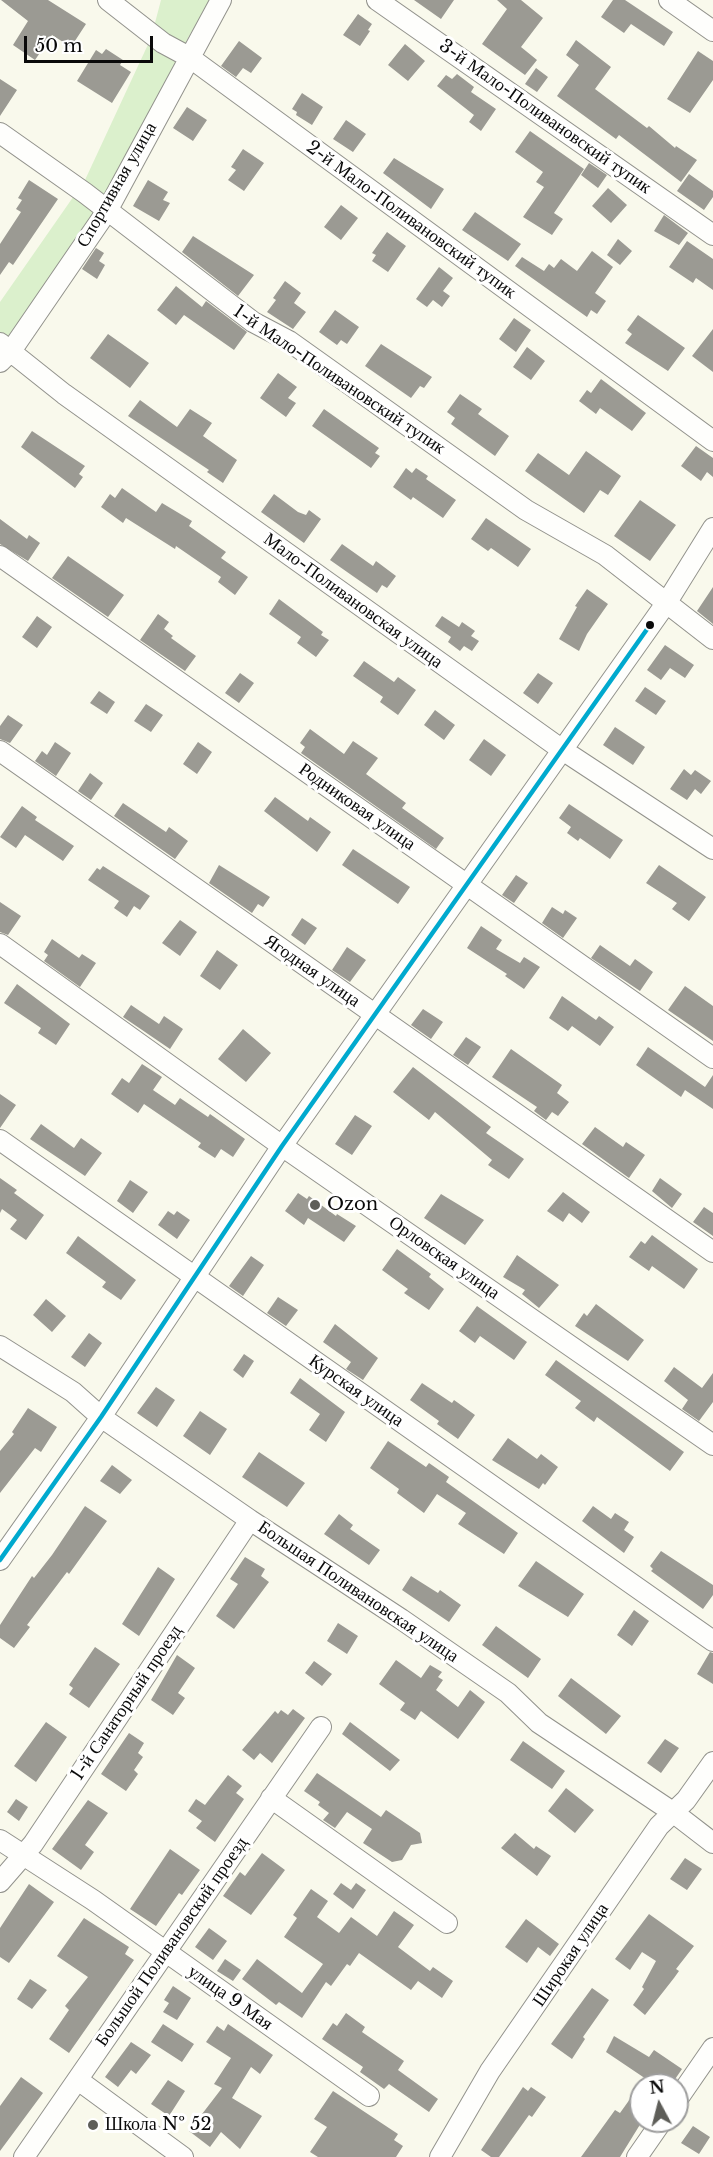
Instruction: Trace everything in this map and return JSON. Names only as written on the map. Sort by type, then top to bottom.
[{"type":"street","name":"2-й Мало-Поливановский тупик","points":[[108,0],[163,43],[189,57],[713,441]]},
{"type":"street","name":"Спортивная улица","points":[[4,352],[106,211],[221,0]]},
{"type":"street","name":"3-й Мало-Поливановский тупик","points":[[377,0],[713,235]]},
{"type":"street","points":[[669,0],[713,31]]},
{"type":"street","name":"1-й Мало-Поливановский тупик","points":[[0,133],[86,193],[106,211],[253,322],[289,341],[525,510],[605,555],[713,639]]},
{"type":"street","name":"Мало-Поливановская улица","points":[[4,352],[561,749],[713,849]]},
{"type":"street","points":[[0,1560],[101,1417],[282,1146],[667,602],[713,528]]},
{"type":"street","name":"Родниковая улица","points":[[0,556],[713,1058]]},
{"type":"street","name":"Ягодная улица","points":[[0,752],[713,1252]]},
{"type":"street","name":"Орловская улица","points":[[0,944],[282,1146],[713,1445]]},
{"type":"street","name":"Курская улица","points":[[0,1140],[713,1641]]},
{"type":"street","name":"Большая Поливановская улица","points":[[0,1346],[73,1392],[101,1417],[508,1693],[540,1723],[674,1813],[713,1843]]},
{"type":"street","name":"1-й Санаторный проезд","points":[[0,1882],[33,1844],[250,1520]]},
{"type":"street","name":"Большой Поливановский проезд","points":[[24,2157],[321,1727]]},
{"type":"street","name":"Широкая улица","points":[[443,2156],[490,2071],[659,1826],[674,1813],[713,1762]]},
{"type":"street","points":[[271,1798],[447,1923]]},
{"type":"street","name":"улица 9 Мая","points":[[0,1840],[93,1900],[369,2096]]},
{"type":"street","points":[[689,2083],[713,2048]]},
{"type":"street","points":[[78,2080],[183,2157]]},
{"type":"street","points":[[637,2157],[654,2133]]},
{"type":"green space","points":[[161,0],[211,0],[189,36],[101,205],[0,351],[0,302],[85,180],[151,38]]},
{"type":"building","points":[[1,0],[48,0],[86,24],[71,47],[52,35],[35,60],[13,45],[28,21]]},
{"type":"building","points":[[414,0],[454,0],[441,19]]},
{"type":"building","points":[[497,0],[521,0],[543,18],[521,47],[537,60],[525,75],[482,44],[507,9]]},
{"type":"building","points":[[613,0],[625,0],[673,32],[664,46],[631,24],[624,33],[601,17]]},
{"type":"building","points":[[358,14],[372,24],[360,46],[343,35]]},
{"type":"building","points":[[576,40],[611,67],[595,89],[647,128],[649,126],[675,148],[676,146],[697,160],[681,182],[619,135],[616,139],[557,96],[579,65],[566,55]]},
{"type":"building","points":[[239,41],[262,58],[251,73],[243,68],[236,77],[221,66]]},
{"type":"building","points":[[405,44],[425,61],[408,81],[388,65]]},
{"type":"building","points":[[106,49],[123,60],[120,65],[131,72],[112,103],[77,81],[96,50],[102,54]]},
{"type":"building","points":[[698,51],[713,61],[713,80],[690,113],[667,99]]},
{"type":"building","points":[[536,68],[548,77],[537,92],[525,84]]},
{"type":"building","points":[[457,74],[474,87],[471,92],[496,109],[481,131],[469,122],[474,115],[437,86],[446,75],[452,79]]},
{"type":"building","points":[[0,79],[17,90],[0,116]]},
{"type":"building","points":[[302,93],[323,107],[312,125],[296,115],[297,112],[292,109]]},
{"type":"building","points":[[187,107],[207,120],[193,141],[173,128]]},
{"type":"building","points":[[346,120],[366,134],[353,152],[333,139]]},
{"type":"building","points":[[530,131],[584,169],[554,213],[563,219],[552,235],[523,217],[544,187],[536,182],[543,172],[515,152]]},
{"type":"building","points":[[243,149],[264,163],[244,191],[228,180],[236,170],[231,167]]},
{"type":"building","points":[[394,158],[444,189],[431,209],[383,173]]},
{"type":"building","points":[[589,163],[607,175],[598,188],[581,175]]},
{"type":"building","points":[[689,174],[713,191],[713,197],[704,210],[677,191]]},
{"type":"building","points":[[29,180],[58,199],[13,265],[9,262],[0,275],[0,244],[21,212],[16,209],[22,200],[18,198]]},
{"type":"building","points":[[148,180],[168,192],[163,200],[170,203],[159,221],[133,206]]},
{"type":"building","points":[[608,188],[627,205],[611,223],[592,206]]},
{"type":"building","points":[[341,205],[358,218],[341,240],[324,227]]},
{"type":"building","points":[[475,212],[521,244],[508,261],[462,230]]},
{"type":"building","points":[[664,215],[688,233],[679,245],[654,231]]},
{"type":"building","points":[[387,232],[406,246],[388,272],[372,261],[376,255],[372,253]]},
{"type":"building","points":[[193,236],[254,275],[238,296],[182,252]]},
{"type":"building","points":[[618,239],[632,251],[620,265],[607,255]]},
{"type":"building","points":[[687,241],[713,259],[713,290],[696,278],[693,283],[669,267]]},
{"type":"building","points":[[96,248],[104,253],[99,261],[105,265],[97,279],[82,269]]},
{"type":"building","points":[[592,251],[613,267],[595,293],[606,301],[597,314],[591,310],[587,317],[515,266],[522,257],[544,271],[549,264],[554,268],[561,259],[577,271]]},
{"type":"building","points":[[439,267],[453,278],[443,291],[450,296],[442,307],[433,300],[427,307],[416,299]]},
{"type":"building","points":[[285,281],[301,293],[294,303],[306,312],[293,329],[267,312],[276,300],[273,298]]},
{"type":"building","points":[[176,286],[202,307],[206,301],[247,332],[234,350],[184,315],[176,325],[157,310]]},
{"type":"building","points":[[335,310],[359,327],[347,344],[341,340],[337,345],[319,332]]},
{"type":"building","points":[[638,315],[685,348],[668,371],[625,343],[632,334],[627,330]]},
{"type":"building","points":[[514,318],[531,330],[516,352],[499,339]]},
{"type":"building","points":[[713,329],[713,372],[692,356]]},
{"type":"building","points":[[108,334],[149,363],[130,388],[90,358]]},
{"type":"building","points":[[381,344],[432,377],[424,388],[420,386],[411,398],[365,366]]},
{"type":"building","points":[[527,347],[545,361],[531,380],[513,367]]},
{"type":"building","points":[[278,373],[297,387],[288,398],[296,403],[286,417],[260,398]]},
{"type":"building","points":[[601,379],[646,413],[632,431],[600,408],[596,414],[579,401],[587,390],[591,393]]},
{"type":"building","points":[[460,394],[482,409],[478,414],[509,436],[495,456],[451,424],[455,418],[447,412]]},
{"type":"building","points":[[140,400],[177,427],[190,409],[212,423],[203,436],[237,460],[223,483],[207,472],[209,470],[128,416]]},
{"type":"building","points":[[324,409],[379,448],[375,453],[380,456],[371,468],[312,426]]},
{"type":"building","points":[[32,431],[85,466],[79,474],[83,477],[75,488],[21,447]]},
{"type":"building","points":[[696,446],[713,458],[713,477],[707,472],[701,481],[681,466]]},
{"type":"building","points":[[586,451],[621,476],[608,495],[600,490],[584,513],[525,471],[538,453],[569,475]]},
{"type":"building","points":[[406,468],[412,473],[416,468],[428,476],[426,479],[456,500],[443,518],[413,497],[411,500],[393,487]]},
{"type":"building","points":[[122,488],[156,512],[162,503],[192,521],[189,526],[226,552],[221,558],[248,577],[235,595],[218,582],[221,577],[176,546],[175,549],[126,518],[123,523],[101,507],[110,494],[115,498]]},
{"type":"building","points":[[274,494],[298,512],[306,515],[309,510],[321,519],[304,543],[261,512]]},
{"type":"building","points":[[640,500],[676,525],[650,561],[614,536]]},
{"type":"building","points":[[486,518],[531,549],[518,567],[491,548],[488,551],[471,539]]},
{"type":"building","points":[[0,519],[27,539],[29,535],[40,543],[28,561],[0,544]]},
{"type":"building","points":[[342,544],[373,566],[376,561],[396,576],[387,588],[382,585],[377,593],[330,560]]},
{"type":"building","points":[[68,556],[124,595],[108,617],[52,578]]},
{"type":"building","points":[[713,587],[713,624],[697,611]]},
{"type":"building","points":[[587,589],[608,604],[587,634],[579,651],[559,639],[577,607],[575,606]]},
{"type":"building","points":[[279,599],[323,632],[321,635],[329,640],[316,657],[297,643],[301,637],[269,614]]},
{"type":"building","points":[[158,614],[169,622],[164,629],[173,636],[171,638],[196,656],[185,671],[140,640]]},
{"type":"building","points":[[37,616],[52,627],[37,648],[22,637]]},
{"type":"building","points":[[442,616],[459,627],[462,622],[475,631],[471,636],[479,641],[472,651],[464,646],[460,651],[448,642],[451,637],[435,626]]},
{"type":"building","points":[[665,645],[694,665],[685,678],[670,668],[661,680],[647,670]]},
{"type":"building","points":[[364,661],[394,682],[398,677],[416,690],[398,715],[380,702],[383,697],[353,676]]},
{"type":"building","points":[[240,673],[254,683],[239,703],[225,693]]},
{"type":"building","points":[[538,673],[553,683],[538,704],[523,693]]},
{"type":"building","points":[[645,687],[666,701],[656,715],[635,701]]},
{"type":"building","points":[[99,691],[115,702],[107,714],[90,703]]},
{"type":"building","points":[[146,704],[163,715],[151,732],[134,721]]},
{"type":"building","points":[[435,710],[455,725],[444,740],[424,725]]},
{"type":"building","points":[[8,715],[23,725],[10,743],[0,739],[0,726]]},
{"type":"building","points":[[615,727],[645,747],[633,765],[603,745]]},
{"type":"building","points":[[310,729],[344,754],[353,741],[378,758],[366,774],[406,803],[402,808],[444,838],[436,849],[301,753],[305,747],[300,743]]},
{"type":"building","points":[[484,739],[506,755],[491,776],[469,760]]},
{"type":"building","points":[[55,742],[71,753],[56,776],[35,761],[42,751],[47,755]]},
{"type":"building","points":[[198,742],[212,752],[197,774],[183,764]]},
{"type":"building","points":[[684,769],[691,775],[695,770],[711,781],[701,794],[695,789],[687,800],[670,789]]},
{"type":"building","points":[[90,773],[103,783],[91,800],[78,791]]},
{"type":"building","points":[[275,797],[308,821],[310,817],[331,832],[317,852],[264,811]]},
{"type":"building","points":[[123,803],[166,832],[169,827],[188,841],[175,859],[114,816]]},
{"type":"building","points":[[569,804],[623,840],[610,859],[580,838],[578,841],[567,833],[571,827],[559,818]]},
{"type":"building","points":[[22,806],[37,817],[35,820],[74,846],[63,861],[25,835],[16,848],[0,837]]},
{"type":"building","points":[[353,849],[410,887],[398,904],[342,865]]},
{"type":"building","points":[[219,865],[270,897],[263,907],[258,904],[252,913],[209,883]]},
{"type":"building","points":[[659,865],[706,897],[689,921],[672,909],[677,903],[646,883]]},
{"type":"building","points":[[103,866],[150,896],[140,910],[134,906],[127,917],[114,908],[119,901],[88,880],[97,868],[100,870]]},
{"type":"building","points":[[516,875],[528,883],[514,903],[502,895]]},
{"type":"building","points":[[0,902],[21,916],[8,935],[0,932]]},
{"type":"building","points":[[552,907],[563,914],[565,910],[577,918],[563,938],[542,923]]},
{"type":"building","points":[[302,918],[317,928],[305,945],[291,935]]},
{"type":"building","points":[[180,920],[197,932],[180,956],[162,943]]},
{"type":"building","points":[[481,926],[502,940],[496,949],[520,963],[524,957],[540,967],[524,989],[505,976],[507,974],[467,948]]},
{"type":"building","points":[[52,939],[79,958],[82,954],[96,963],[80,987],[44,961],[48,955],[44,952]]},
{"type":"building","points":[[600,945],[630,966],[635,959],[653,972],[640,991],[591,958]]},
{"type":"building","points":[[347,947],[366,960],[350,982],[332,970]]},
{"type":"building","points":[[217,950],[238,965],[220,990],[200,976]]},
{"type":"building","points":[[17,984],[70,1024],[56,1045],[38,1033],[41,1028],[4,1003]]},
{"type":"building","points":[[685,986],[713,1006],[713,1041],[668,1010]]},
{"type":"building","points":[[562,996],[596,1020],[599,1016],[614,1027],[600,1046],[572,1026],[568,1031],[549,1018]]},
{"type":"building","points":[[131,1005],[159,1024],[164,1016],[183,1029],[170,1049],[123,1017]]},
{"type":"building","points":[[423,1009],[443,1022],[431,1039],[411,1025]]},
{"type":"building","points":[[243,1029],[271,1053],[246,1082],[218,1059]]},
{"type":"building","points":[[466,1037],[481,1047],[468,1065],[453,1055]]},
{"type":"building","points":[[648,1047],[705,1087],[713,1075],[713,1109],[685,1090],[681,1097],[636,1065]]},
{"type":"building","points":[[511,1049],[562,1085],[557,1093],[569,1102],[558,1116],[552,1112],[546,1120],[534,1111],[537,1107],[492,1077]]},
{"type":"building","points":[[142,1064],[162,1077],[153,1090],[175,1105],[180,1098],[208,1117],[210,1114],[245,1139],[233,1157],[221,1149],[215,1158],[198,1147],[201,1143],[144,1104],[138,1113],[111,1094],[122,1078],[129,1083]]},
{"type":"building","points":[[413,1067],[491,1127],[486,1133],[524,1159],[509,1179],[488,1165],[492,1160],[435,1112],[429,1120],[393,1092]]},
{"type":"building","points":[[0,1094],[16,1105],[0,1128]]},
{"type":"building","points":[[355,1115],[372,1126],[352,1155],[335,1144]]},
{"type":"building","points":[[41,1124],[74,1148],[81,1138],[102,1153],[85,1176],[30,1139]]},
{"type":"building","points":[[595,1127],[623,1147],[626,1142],[645,1155],[629,1178],[582,1144]]},
{"type":"building","points":[[0,1178],[17,1190],[14,1193],[44,1215],[26,1240],[10,1229],[17,1220],[2,1209],[0,1213]]},
{"type":"building","points":[[660,1178],[682,1194],[672,1208],[652,1191]]},
{"type":"building","points":[[130,1180],[148,1192],[133,1213],[117,1201]]},
{"type":"building","points":[[563,1192],[590,1212],[582,1223],[569,1213],[563,1222],[547,1211]]},
{"type":"building","points":[[298,1193],[307,1199],[309,1196],[336,1216],[337,1214],[356,1226],[344,1242],[308,1218],[304,1225],[285,1211]]},
{"type":"building","points":[[441,1194],[484,1220],[465,1245],[424,1218]]},
{"type":"building","points":[[704,1207],[713,1213],[713,1236],[693,1222]]},
{"type":"building","points":[[168,1211],[174,1215],[177,1211],[190,1220],[177,1239],[158,1225]]},
{"type":"building","points":[[652,1235],[698,1269],[684,1289],[652,1266],[649,1271],[629,1257],[641,1241],[645,1244]]},
{"type":"building","points":[[78,1236],[136,1280],[121,1300],[102,1287],[106,1282],[66,1253]]},
{"type":"building","points":[[397,1249],[431,1274],[429,1277],[444,1289],[429,1310],[404,1293],[408,1289],[382,1270]]},
{"type":"building","points":[[517,1255],[559,1285],[539,1308],[522,1294],[525,1290],[503,1277]]},
{"type":"building","points":[[251,1256],[264,1265],[243,1296],[229,1286]]},
{"type":"building","points":[[278,1297],[298,1310],[286,1326],[267,1313]]},
{"type":"building","points":[[46,1299],[66,1316],[52,1332],[33,1315]]},
{"type":"building","points":[[596,1304],[644,1340],[628,1361],[575,1326],[584,1313],[587,1316]]},
{"type":"building","points":[[477,1306],[527,1342],[514,1360],[480,1336],[475,1343],[459,1331]]},
{"type":"building","points":[[335,1324],[378,1358],[363,1380],[346,1369],[351,1362],[323,1342]]},
{"type":"building","points":[[89,1333],[102,1343],[85,1367],[71,1357]]},
{"type":"building","points":[[244,1354],[254,1361],[243,1378],[233,1370]]},
{"type":"building","points":[[556,1360],[684,1452],[670,1471],[597,1417],[594,1422],[575,1408],[581,1401],[545,1375]]},
{"type":"building","points":[[674,1367],[702,1388],[713,1373],[713,1402],[699,1421],[682,1409],[688,1400],[664,1381]]},
{"type":"building","points":[[300,1378],[345,1412],[326,1442],[309,1430],[320,1414],[290,1393]]},
{"type":"building","points":[[422,1383],[452,1403],[454,1400],[475,1415],[458,1439],[437,1424],[439,1421],[410,1400]]},
{"type":"building","points":[[156,1387],[175,1400],[157,1427],[137,1413]]},
{"type":"building","points":[[28,1408],[57,1427],[41,1452],[35,1448],[0,1493],[0,1451],[14,1434],[12,1432]]},
{"type":"building","points":[[200,1411],[227,1429],[210,1455],[183,1436]]},
{"type":"building","points":[[508,1438],[537,1459],[541,1454],[558,1467],[545,1485],[543,1483],[539,1489],[492,1460]]},
{"type":"building","points":[[388,1441],[426,1467],[429,1463],[449,1477],[446,1482],[518,1533],[504,1554],[458,1524],[466,1513],[437,1494],[424,1513],[397,1493],[399,1489],[370,1468]]},
{"type":"building","points":[[259,1452],[305,1483],[287,1507],[242,1477]]},
{"type":"building","points":[[112,1465],[132,1480],[120,1494],[100,1481]]},
{"type":"building","points":[[85,1506],[107,1521],[69,1574],[67,1572],[27,1625],[30,1627],[14,1648],[0,1638],[0,1625],[32,1576],[34,1578],[52,1555]]},
{"type":"building","points":[[593,1506],[611,1519],[615,1513],[629,1522],[624,1530],[634,1537],[624,1553],[582,1521]]},
{"type":"building","points":[[339,1514],[353,1525],[350,1529],[380,1550],[369,1565],[324,1534]]},
{"type":"building","points":[[661,1551],[713,1585],[713,1595],[703,1609],[651,1571],[653,1569],[650,1566]]},
{"type":"building","points":[[245,1557],[265,1569],[261,1576],[269,1582],[234,1629],[216,1616],[238,1584],[230,1579]]},
{"type":"building","points":[[536,1561],[584,1594],[568,1617],[518,1586]]},
{"type":"building","points":[[158,1567],[175,1579],[139,1636],[122,1624]]},
{"type":"building","points":[[411,1576],[438,1593],[440,1590],[461,1605],[449,1622],[402,1590]]},
{"type":"building","points":[[634,1610],[649,1621],[632,1646],[617,1635]]},
{"type":"building","points":[[338,1623],[358,1636],[347,1654],[327,1641]]},
{"type":"building","points":[[496,1626],[541,1659],[528,1678],[482,1645]]},
{"type":"building","points":[[95,1647],[120,1664],[89,1708],[69,1694],[73,1688],[69,1685]]},
{"type":"building","points":[[710,1652],[713,1653],[713,1684],[697,1674]]},
{"type":"building","points":[[177,1655],[195,1668],[178,1693],[185,1698],[173,1715],[151,1700]]},
{"type":"building","points":[[396,1660],[421,1678],[430,1665],[442,1672],[438,1677],[443,1680],[436,1690],[458,1707],[470,1690],[485,1702],[458,1739],[421,1711],[415,1720],[400,1710],[405,1703],[379,1684]]},
{"type":"building","points":[[314,1661],[332,1674],[322,1686],[305,1673]]},
{"type":"building","points":[[571,1678],[621,1716],[606,1734],[558,1696]]},
{"type":"building","points":[[293,1709],[305,1718],[272,1763],[260,1753],[254,1760],[242,1750],[275,1711],[278,1714],[281,1710],[288,1715]]},
{"type":"building","points":[[46,1722],[67,1737],[36,1782],[14,1766]]},
{"type":"building","points":[[350,1722],[400,1760],[390,1771],[342,1734]]},
{"type":"building","points":[[129,1733],[144,1743],[138,1753],[143,1757],[134,1770],[138,1774],[126,1791],[101,1774]]},
{"type":"building","points":[[665,1739],[679,1748],[661,1773],[647,1763]]},
{"type":"building","points":[[523,1741],[565,1771],[552,1789],[510,1760]]},
{"type":"building","points":[[317,1773],[381,1817],[386,1810],[420,1833],[422,1843],[411,1845],[402,1860],[392,1862],[363,1843],[372,1829],[347,1812],[335,1828],[323,1820],[329,1813],[318,1805],[320,1802],[304,1791]]},
{"type":"building","points":[[228,1775],[242,1786],[236,1793],[244,1799],[215,1842],[196,1828],[202,1821],[188,1811],[196,1799],[205,1805]]},
{"type":"building","points":[[566,1788],[594,1810],[575,1833],[548,1811]]},
{"type":"building","points":[[16,1799],[28,1807],[19,1821],[7,1812]]},
{"type":"building","points":[[88,1800],[108,1813],[85,1845],[94,1852],[81,1870],[52,1849]]},
{"type":"building","points":[[515,1833],[534,1849],[536,1846],[551,1856],[537,1876],[501,1848]]},
{"type":"building","points":[[170,1849],[200,1870],[182,1895],[179,1893],[156,1926],[130,1909]]},
{"type":"building","points":[[262,1853],[285,1870],[251,1915],[223,1896],[240,1872],[245,1876]]},
{"type":"building","points":[[685,1858],[702,1869],[687,1890],[670,1879]]},
{"type":"building","points":[[341,1883],[351,1890],[356,1883],[366,1890],[353,1909],[333,1894]]},
{"type":"building","points":[[29,1884],[54,1902],[9,1963],[0,1957],[0,1928]]},
{"type":"building","points":[[311,1889],[328,1901],[317,1917],[339,1933],[351,1917],[377,1936],[394,1911],[414,1925],[398,1947],[430,1971],[433,1967],[453,1981],[442,1998],[418,1981],[411,1990],[359,1953],[350,1966],[347,1964],[331,1986],[326,1982],[302,2018],[279,2002],[276,2005],[242,1979],[257,1959],[302,1993],[323,1964],[284,1937],[297,1918],[293,1915]]},
{"type":"building","points":[[649,1914],[694,1946],[676,1969],[679,1971],[645,2015],[633,2005],[644,1989],[642,1987],[656,1961],[642,1952],[630,1970],[615,1959]]},
{"type":"building","points":[[84,1918],[129,1947],[125,1954],[134,1960],[69,2053],[49,2039],[69,2010],[65,2006],[88,1977],[57,1956]]},
{"type":"building","points":[[526,1919],[559,1944],[550,1956],[538,1947],[527,1963],[505,1947]]},
{"type":"building","points":[[209,1928],[227,1941],[213,1960],[195,1947]]},
{"type":"building","points":[[225,1959],[241,1970],[233,1981],[217,1971]]},
{"type":"building","points":[[30,1979],[47,1990],[32,2009],[17,1999]]},
{"type":"building","points":[[173,1986],[191,1998],[177,2020],[163,2012],[169,2003],[164,2000]]},
{"type":"building","points":[[592,1988],[609,2000],[583,2037],[585,2039],[572,2059],[551,2044]]},
{"type":"building","points":[[346,2013],[365,2027],[362,2032],[404,2061],[398,2070],[438,2099],[429,2112],[389,2084],[384,2089],[360,2072],[363,2067],[322,2039],[333,2023],[337,2026]]},
{"type":"building","points":[[163,2024],[194,2044],[182,2062],[151,2042]]},
{"type":"building","points":[[228,2024],[273,2055],[260,2074],[251,2067],[232,2098],[262,2116],[240,2149],[221,2132],[210,2147],[189,2131],[222,2088],[214,2084],[231,2058],[206,2042],[217,2026],[224,2031]]},
{"type":"building","points":[[614,2036],[649,2057],[654,2050],[682,2069],[679,2073],[637,2073],[606,2052]]},
{"type":"building","points":[[131,2042],[151,2055],[136,2074],[131,2070],[118,2087],[105,2077]]},
{"type":"building","points":[[21,2077],[43,2093],[0,2151],[0,2106]]},
{"type":"building","points":[[168,2080],[185,2091],[169,2116],[151,2104]]},
{"type":"building","points":[[523,2087],[528,2091],[531,2087],[546,2097],[532,2117],[529,2115],[499,2157],[491,2157],[481,2150]]},
{"type":"building","points":[[333,2091],[398,2134],[394,2140],[403,2146],[396,2157],[318,2157],[310,2152],[327,2127],[314,2119]]},
{"type":"building","points":[[629,2100],[629,2133],[635,2133],[620,2157],[581,2157],[615,2110],[620,2113]]},
{"type":"building","points":[[693,2126],[710,2137],[699,2154],[681,2143]]},
{"type":"transit line","points":[[0,1560],[101,1417],[282,1146],[650,625]]},
{"type":"place","name":"Ozon","points":[[315,1205]]},
{"type":"place","name":"Школа № 52","points":[[93,2125]]}]
